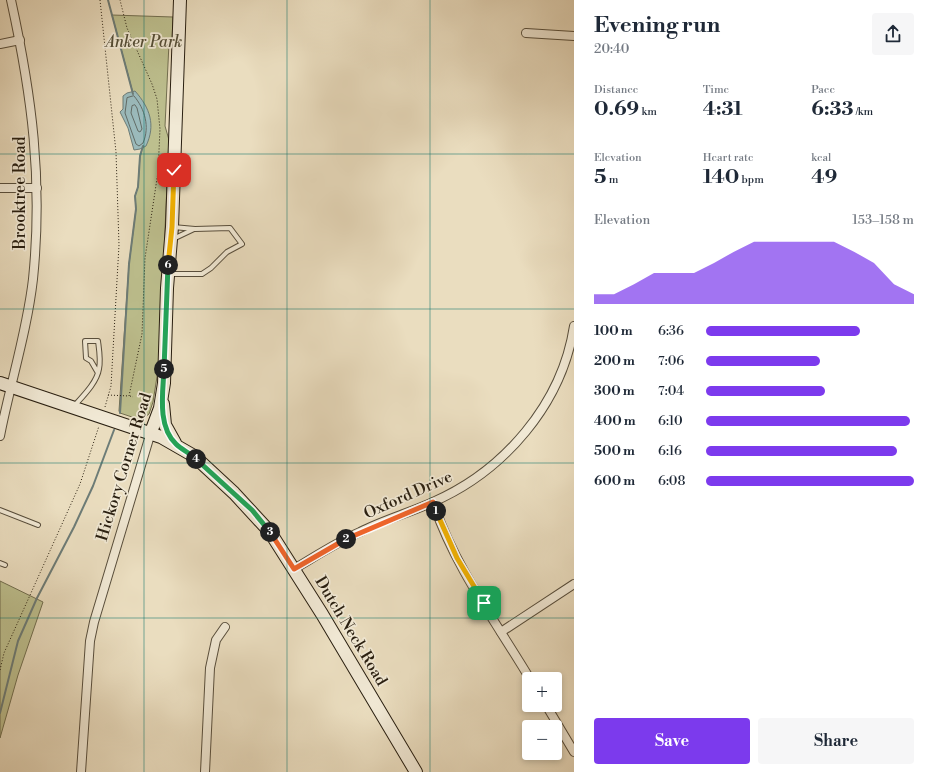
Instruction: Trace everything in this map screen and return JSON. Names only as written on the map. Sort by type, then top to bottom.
[{"type":"street","name":"Brooktree Road","points":[[0,436],[5,385],[21,347],[33,280],[37,188],[33,121],[20,40],[11,0]]},
{"type":"street","name":"Hickory Corner Road","points":[[81,772],[91,634],[163,394],[168,274],[172,227],[180,0]]},
{"type":"street","points":[[526,34],[574,36]]},
{"type":"street","points":[[0,44],[20,40]]},
{"type":"street","points":[[0,188],[37,188]]},
{"type":"street","name":"Oxford Drive","points":[[294,569],[361,531],[452,493],[489,468],[504,455],[529,428],[559,378],[572,338],[574,326]]},
{"type":"street","name":"Dutch Neck Road","points":[[5,385],[151,432],[177,445],[194,456],[252,510],[270,532],[294,569],[416,772]]},
{"type":"street","points":[[163,394],[165,425],[172,440],[177,445]]},
{"type":"street","points":[[433,502],[457,558],[526,672]]},
{"type":"street","points":[[501,632],[574,584]]},
{"type":"street","points":[[205,772],[210,668],[216,640],[225,627]]},
{"type":"street","points":[[550,712],[574,752]]},
{"type":"lane","points":[[168,274],[202,274],[211,268],[228,252],[242,244],[230,228],[195,229],[172,227]]},
{"type":"lane","points":[[170,240],[195,229]]},
{"type":"lane","points":[[74,407],[87,390],[98,373],[100,367],[98,340],[85,341],[86,358],[91,361],[98,373]]},
{"type":"lane","points":[[0,510],[38,525]]},
{"type":"lane","points":[[0,563],[5,565]]},
{"type":"path","points":[[120,0],[129,34],[152,84],[157,99],[160,129],[158,172],[145,258],[142,334],[129,396]]},
{"type":"path","points":[[108,395],[133,397]]},
{"type":"green space","name":"Anker Park","points":[[112,15],[173,17],[172,41],[169,43],[165,126],[169,140],[159,364],[153,402],[149,414],[141,420],[120,413],[119,411],[129,264],[136,209],[135,196],[138,187],[140,156],[145,138]]},
{"type":"green space","points":[[0,581],[43,602],[18,675],[0,738]]},
{"type":"water","points":[[135,91],[148,110],[151,131],[146,146],[134,150],[128,128],[120,112],[123,109],[123,96],[127,93]]},
{"type":"waterway","points":[[108,0],[133,94]]},
{"type":"waterway","points":[[120,413],[129,264],[136,209],[135,196],[138,187],[140,156],[143,146]]},
{"type":"waterway","points":[[0,713],[18,641],[37,598],[74,527],[93,486],[114,430]]},
{"type":"route","points":[[174,170],[172,227],[167,288],[163,394],[165,425],[172,440],[194,456],[252,510],[270,532],[294,569],[346,538],[433,502],[457,558],[484,603]]}]
